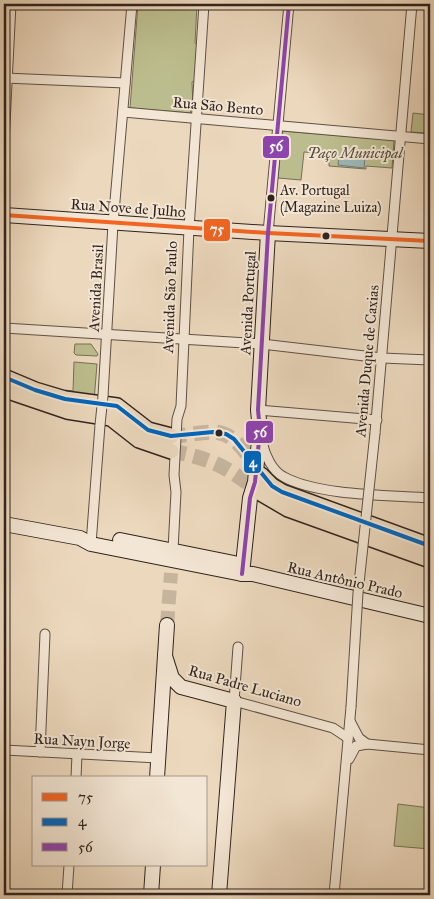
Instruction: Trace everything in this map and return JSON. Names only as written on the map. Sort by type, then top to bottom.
[{"type":"main road","points":[[4,377],[35,390],[65,399],[117,406],[148,430],[171,443],[139,440],[111,418],[67,411],[4,389]]},
{"type":"main road","points":[[261,475],[272,486],[282,492],[430,546]]},
{"type":"main road","points":[[259,492],[288,509],[430,560]]},
{"type":"street","points":[[4,143],[11,4]]},
{"type":"street","name":"Avenida Brasil","points":[[87,539],[103,396],[108,336],[113,224],[132,4]]},
{"type":"street","name":"Avenida São Paulo","points":[[172,561],[177,419],[181,412],[189,229],[204,4]]},
{"type":"street","name":"Avenida Portugal","points":[[246,571],[250,498],[255,482],[260,430],[258,410],[268,234],[289,4]]},
{"type":"street","name":"Avenida Duque de Caxias","points":[[334,895],[347,767],[358,593],[377,420],[390,240],[412,4]]},
{"type":"street","points":[[6,78],[125,83]]},
{"type":"street","name":"Rua São Bento","points":[[123,112],[430,139]]},
{"type":"street","name":"Rua Nove de Julho","points":[[4,215],[268,234],[430,241]]},
{"type":"street","points":[[4,328],[108,336],[262,344],[382,358],[430,360]]},
{"type":"street","points":[[258,410],[377,420]]},
{"type":"street","points":[[260,430],[264,451],[273,468],[284,477],[323,488],[430,498]]},
{"type":"street","name":"Rua Antônio Prado","points":[[4,524],[87,539],[172,561],[246,571],[430,616]]},
{"type":"street","points":[[157,776],[166,625]]},
{"type":"street","points":[[40,752],[45,634]]},
{"type":"street","points":[[219,895],[238,647]]},
{"type":"street","name":"Rua Padre Luciano","points":[[165,656],[172,678],[181,687],[333,728],[348,738]]},
{"type":"street","points":[[163,692],[169,687],[181,687]]},
{"type":"street","points":[[333,728],[350,721],[359,738],[367,744]]},
{"type":"street","points":[[347,767],[356,746],[367,744],[430,750]]},
{"type":"street","name":"Rua Nayn Jorge","points":[[4,750],[158,758]]},
{"type":"street","points":[[76,776],[77,754]]},
{"type":"street","points":[[67,895],[69,866]]},
{"type":"street","points":[[151,895],[152,866]]},
{"type":"green space","points":[[138,4],[197,4],[195,43],[198,45],[195,81],[192,82],[193,107],[190,113],[130,108]]},
{"type":"green space","points":[[413,113],[430,115],[430,133],[411,132]]},
{"type":"green space","name":"Paço Municipal","points":[[282,131],[394,140],[392,168],[366,166],[366,169],[329,166],[329,154],[304,152],[301,180],[278,178]]},
{"type":"green space","points":[[75,344],[91,344],[98,354],[97,356],[76,355],[74,353]]},
{"type":"green space","points":[[74,362],[97,364],[94,401],[69,395],[65,390],[73,391]]},
{"type":"green space","points":[[398,804],[430,808],[430,849],[394,846]]},
{"type":"water","points":[[339,156],[365,158],[364,168],[338,165]]},
{"type":"tunnel","points":[[171,436],[209,432],[222,433],[242,447],[261,475]]},
{"type":"tunnel","points":[[171,451],[208,460],[238,476],[259,492]]},
{"type":"tunnel","points":[[167,625],[171,573]]},
{"type":"transit line","name":"56","points":[[242,574],[260,430],[258,410],[268,233],[289,4]]},
{"type":"transit line","name":"75","points":[[4,215],[268,233],[430,241]]},
{"type":"transit line","name":"4","points":[[4,377],[35,390],[65,399],[117,406],[148,430],[171,436],[213,432],[226,434],[234,439],[272,486],[282,492],[430,546]]},
{"type":"place","name":"Av. Portugal (Magazine Luiza)","points":[[271,198]]}]
